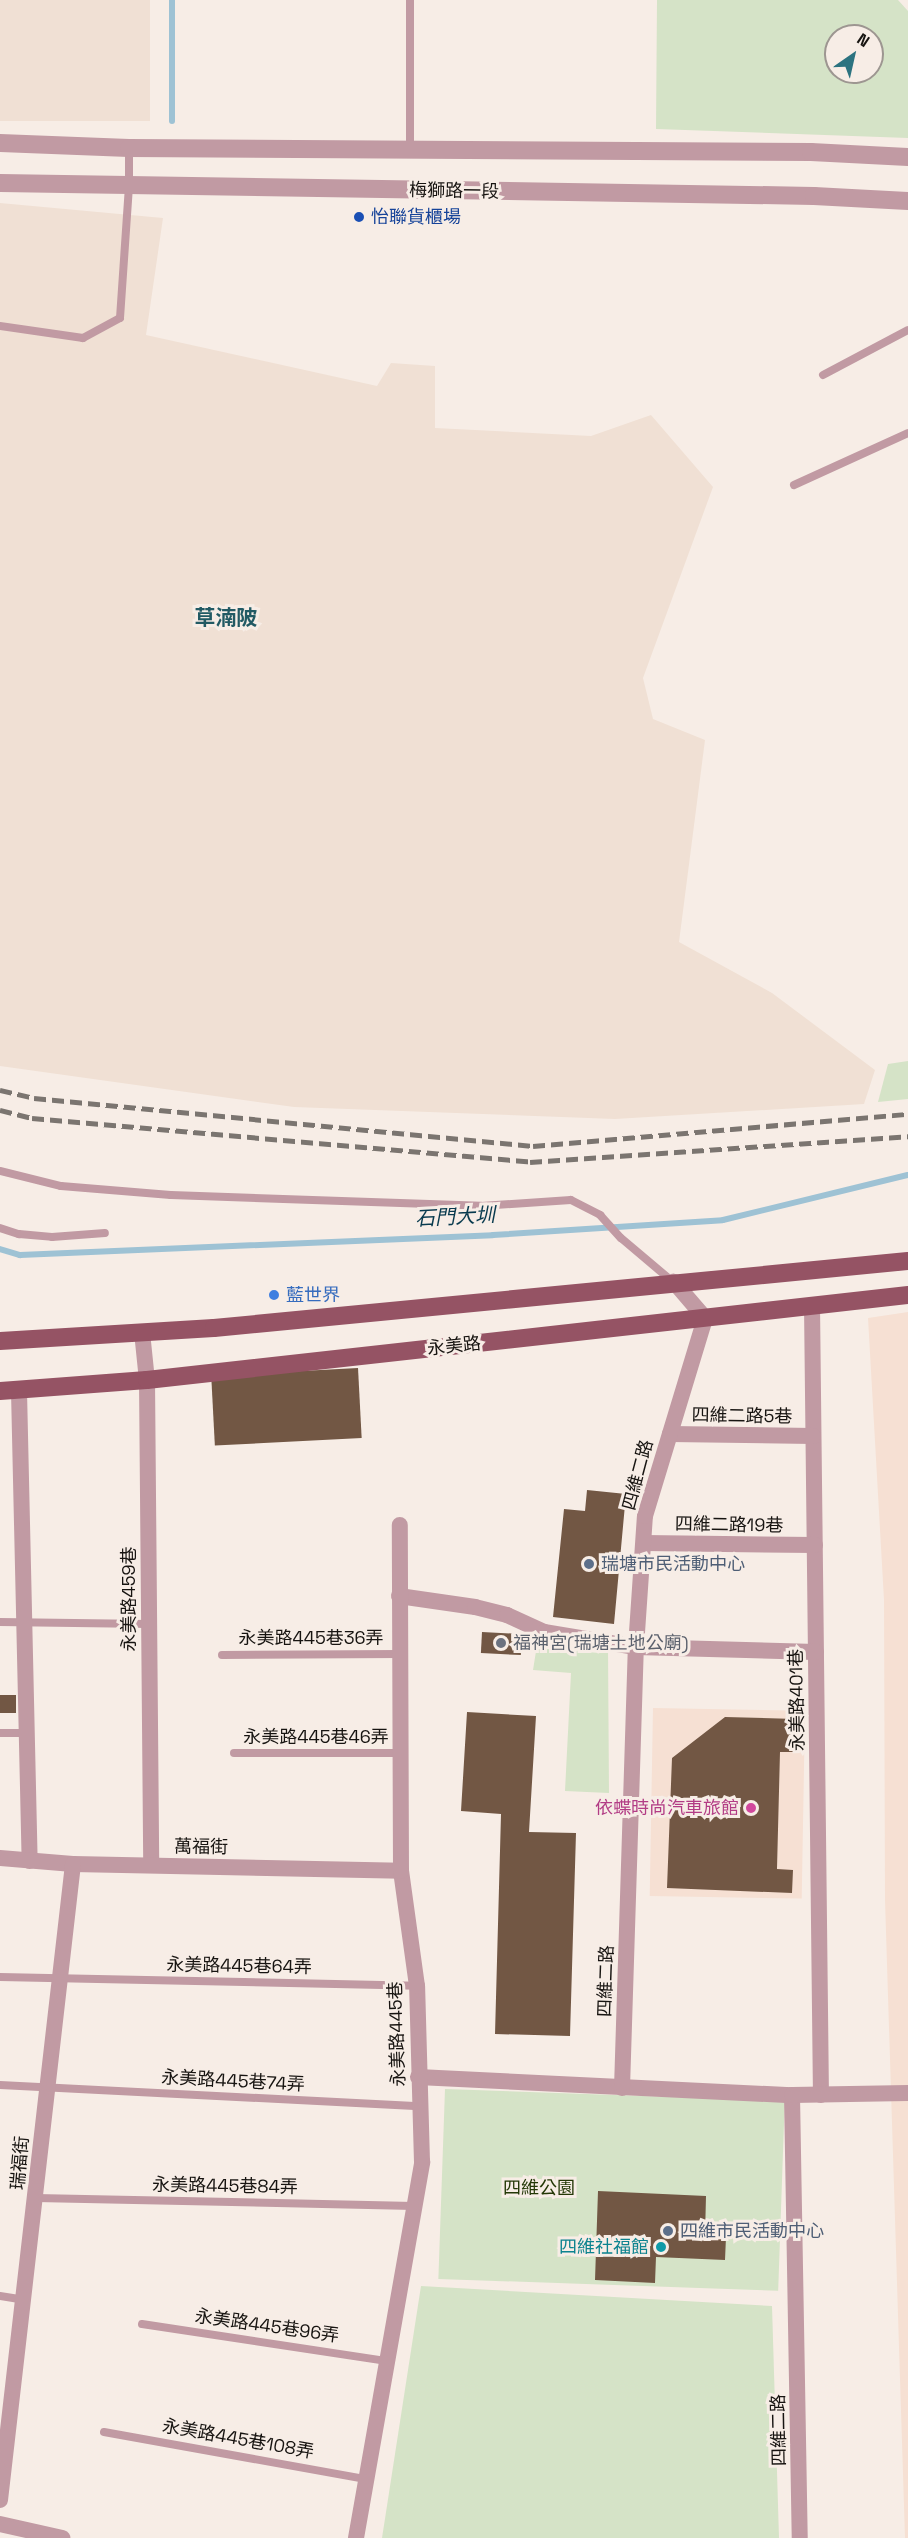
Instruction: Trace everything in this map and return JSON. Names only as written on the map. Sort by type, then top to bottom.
[{"type":"main road","points":[[0,1341],[142,1332],[908,1261]]},
{"type":"main road","name":"永美路","points":[[0,1391],[147,1380],[908,1295]]},
{"type":"street","points":[[0,143],[129,148],[811,152],[908,157]]},
{"type":"street","name":"梅獅路一段","points":[[0,183],[814,196],[908,201]]},
{"type":"street","points":[[674,1282],[705,1318]]},
{"type":"street","name":"永美路401巷","points":[[812,1305],[821,2095]]},
{"type":"street","name":"四維二路","points":[[622,2088],[636,1647],[645,1516],[705,1318]]},
{"type":"street","name":"永美路459巷","points":[[142,1332],[147,1380],[151,1865]]},
{"type":"street","points":[[20,1391],[30,1861]]},
{"type":"street","name":"四維二路5巷","points":[[670,1434],[813,1436]]},
{"type":"street","name":"永美路445巷","points":[[356,2538],[422,2162],[417,1986],[401,1870],[400,1525]]},
{"type":"street","name":"四維二路19巷","points":[[644,1543],[814,1545]]},
{"type":"street","points":[[399,1596],[476,1606],[507,1615],[544,1632],[636,1647],[816,1652]]},
{"type":"street","name":"萬福街","points":[[0,1858],[73,1864],[401,1870]]},
{"type":"street","name":"瑞福街","points":[[0,2500],[73,1864]]},
{"type":"street","points":[[418,2077],[792,2095],[908,2094]]},
{"type":"street","name":"四維二路","points":[[792,2095],[800,2538]]},
{"type":"street","points":[[0,2524],[62,2538]]},
{"type":"lane","points":[[410,0],[410,150]]},
{"type":"lane","points":[[0,326],[83,338],[120,318],[129,186],[129,148]]},
{"type":"lane","points":[[824,375],[908,330]]},
{"type":"lane","points":[[794,485],[908,433]]},
{"type":"lane","points":[[0,1171],[60,1186],[171,1195],[480,1206],[571,1200],[600,1215],[621,1238],[674,1282]]},
{"type":"lane","points":[[0,1228],[19,1234],[52,1237],[105,1233]]},
{"type":"lane","points":[[0,1622],[149,1624]]},
{"type":"lane","name":"永美路445巷36弄","points":[[222,1655],[400,1654]]},
{"type":"lane","points":[[0,1733],[27,1733]]},
{"type":"lane","name":"永美路445巷46弄","points":[[234,1754],[399,1753]]},
{"type":"lane","name":"永美路445巷64弄","points":[[0,1977],[417,1986]]},
{"type":"lane","name":"永美路445巷74弄","points":[[0,2085],[419,2106]]},
{"type":"lane","name":"永美路445巷84弄","points":[[36,2198],[414,2206]]},
{"type":"lane","points":[[0,2296],[24,2300]]},
{"type":"lane","name":"永美路445巷96弄","points":[[142,2324],[387,2361]]},
{"type":"lane","name":"永美路445巷108弄","points":[[104,2432],[366,2479]]},
{"type":"shaded area","points":[[0,0],[150,0],[150,121],[0,121]]},
{"type":"shaded area","points":[[0,203],[163,218],[146,335],[377,386],[391,363],[435,366],[435,428],[591,436],[651,415],[713,487],[643,678],[653,719],[705,740],[679,942],[772,993],[875,1070],[864,1104],[615,1119],[294,1107],[0,1066]]},
{"type":"shaded area","points":[[908,1312],[908,2538],[905,2538],[885,1900],[884,1600],[868,1318]]},
{"type":"shaded area","points":[[653,1708],[805,1711],[802,1899],[650,1896]]},
{"type":"green space","points":[[657,0],[898,0],[908,11],[908,138],[656,129]]},
{"type":"green space","points":[[908,1061],[908,1099],[878,1102],[888,1064]]},
{"type":"green space","points":[[537,1645],[608,1647],[609,1793],[565,1791],[571,1673],[533,1670]]},
{"type":"green space","name":"四維公園","points":[[445,2089],[785,2101],[778,2291],[438,2279]]},
{"type":"green space","points":[[421,2286],[772,2306],[779,2538],[382,2538]]},
{"type":"building","points":[[358,1368],[362,1438],[215,1446],[211,1376]]},
{"type":"building","name":"瑞塘市民活動中心","points":[[587,1490],[626,1494],[614,1624],[553,1617],[564,1509],[585,1511]]},
{"type":"building","name":"福神宮(瑞塘土地公廟)","points":[[482,1632],[522,1634],[521,1655],[481,1653]]},
{"type":"building","points":[[0,1695],[16,1695],[16,1713],[0,1713]]},
{"type":"building","points":[[467,1712],[536,1716],[529,1832],[576,1833],[570,2036],[495,2034],[501,1814],[461,1811]]},
{"type":"building","name":"依蝶時尚汽車旅館","points":[[725,1717],[796,1719],[795,1752],[780,1752],[777,1869],[793,1870],[792,1893],[667,1888],[672,1758]]},
{"type":"building","name":"四維社福館","points":[[598,2191],[706,2196],[705,2236],[726,2237],[725,2260],[656,2257],[655,2283],[595,2280]]},
{"type":"waterway","points":[[172,0],[172,121]]},
{"type":"waterway","name":"石門大圳","points":[[0,1249],[20,1255],[493,1235],[723,1220],[908,1175]]},
{"type":"railway","points":[[0,1090],[34,1098],[533,1146],[908,1114]]},
{"type":"railway","points":[[0,1110],[32,1118],[530,1162],[908,1136]]},
{"type":"place","name":"怡聯貨櫃場","points":[[359,217]]},
{"type":"place","name":"藍世界","points":[[274,1295]]},
{"type":"place","name":"瑞塘市民活動中心","points":[[589,1564]]},
{"type":"place","name":"福神宮(瑞塘土地公廟)","points":[[501,1643]]},
{"type":"place","name":"依蝶時尚汽車旅館","points":[[751,1808]]},
{"type":"place","name":"四維市民活動中心","points":[[668,2231]]},
{"type":"place","name":"四維社福館","points":[[661,2247]]},
{"type":"district","name":"草湳陂","points":[[226,618]]}]
